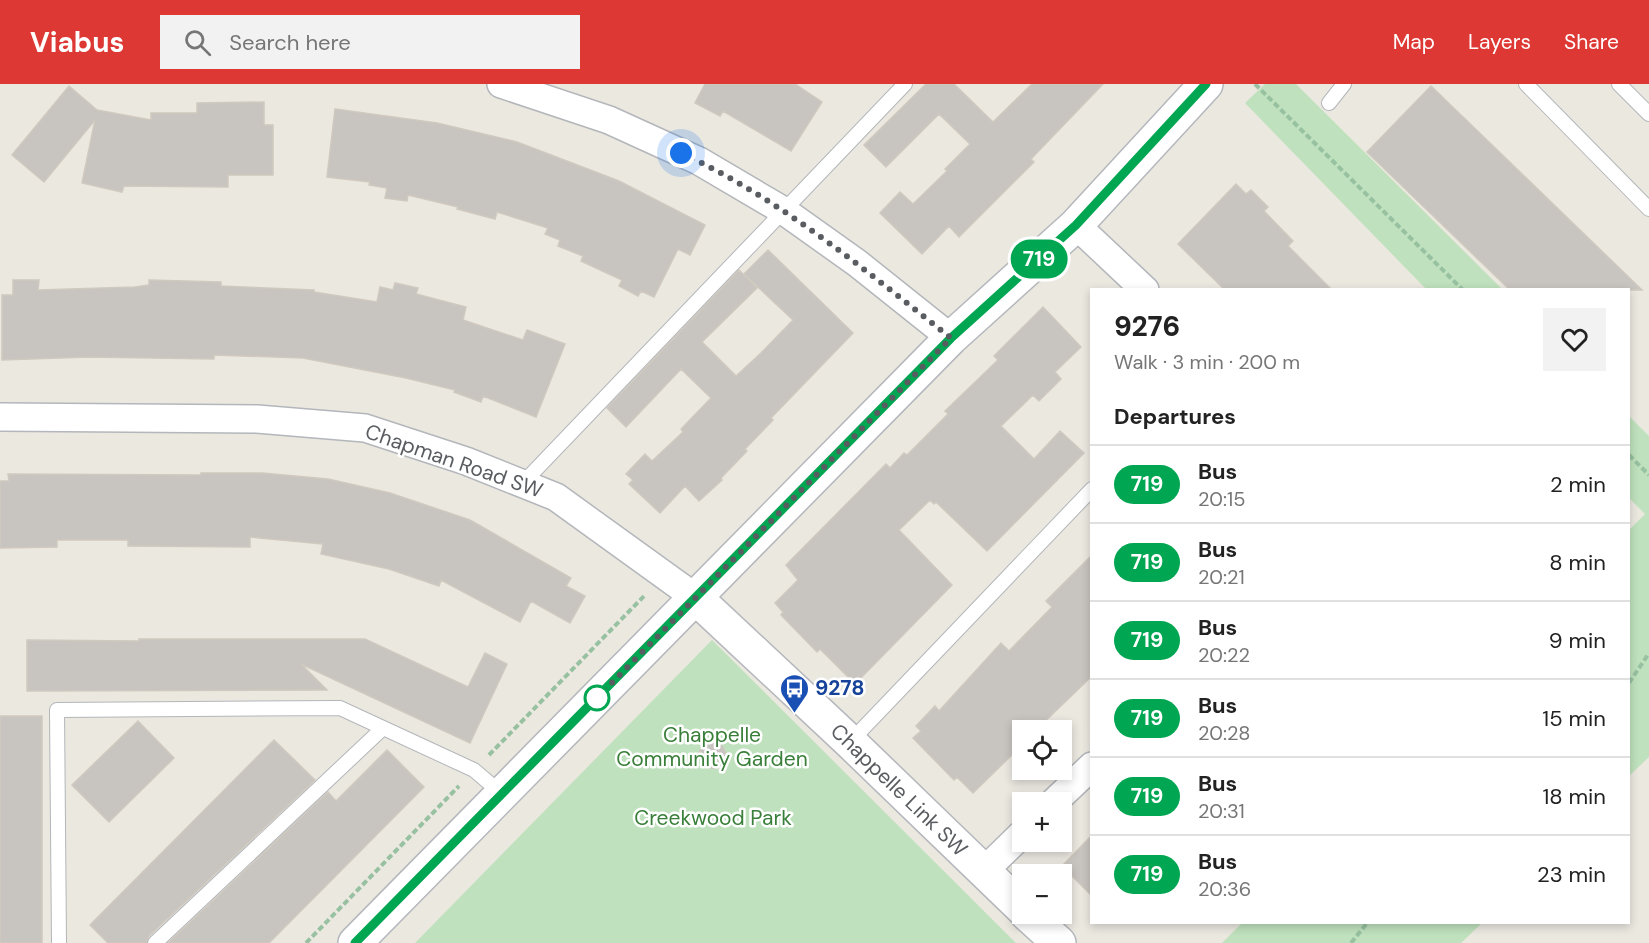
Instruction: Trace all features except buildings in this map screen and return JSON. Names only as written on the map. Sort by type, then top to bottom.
[{"type":"street","points":[[501,84],[609,120],[699,161],[784,211],[857,263],[951,338]]},
{"type":"street","points":[[355,943],[951,338],[1076,225],[1206,84]]},
{"type":"street","points":[[1076,225],[1143,288]]},
{"type":"street","name":"Chapman Road SW","points":[[0,417],[257,419],[365,428],[466,461],[556,497],[696,598]]},
{"type":"street","name":"Chappelle Link SW","points":[[696,598],[850,742],[1012,899]]},
{"type":"street","points":[[1065,792],[1090,768]]},
{"type":"street","points":[[983,872],[1012,844]]},
{"type":"street","points":[[1038,924],[1059,943]]},
{"type":"lane","points":[[522,484],[905,84]]},
{"type":"lane","points":[[1329,103],[1344,84]]},
{"type":"lane","points":[[1526,84],[1649,209]]},
{"type":"lane","points":[[1619,84],[1649,114]]},
{"type":"lane","points":[[850,742],[1090,491]]},
{"type":"lane","points":[[60,943],[57,710],[340,708],[474,770],[502,794]]},
{"type":"lane","points":[[155,943],[383,728]]},
{"type":"path","points":[[1255,84],[1461,288]]},
{"type":"path","points":[[1630,456],[1649,475]]},
{"type":"path","points":[[1630,682],[1649,653]]},
{"type":"path","points":[[1351,943],[1366,924]]},
{"type":"green space","points":[[1265,84],[1296,84],[1501,288],[1425,288],[1245,103]]},
{"type":"green space","points":[[1630,417],[1649,436],[1649,757],[1630,775],[1630,529],[1645,514],[1630,499]]},
{"type":"green space","name":"Creekwood Park","points":[[712,640],[1016,943],[415,943]]},
{"type":"green space","points":[[1241,924],[1481,924],[1461,943],[1222,943]]},
{"type":"bus line","name":"719","points":[[355,943],[951,338],[1076,225],[1206,84]]},
{"type":"place","name":"9278","points":[[794,714]]},
{"type":"route","points":[[597,698],[951,338],[857,263],[784,211],[699,161],[681,153]]},
{"type":"park label","name":"Chappelle Community Garden","points":[[712,747]]}]
